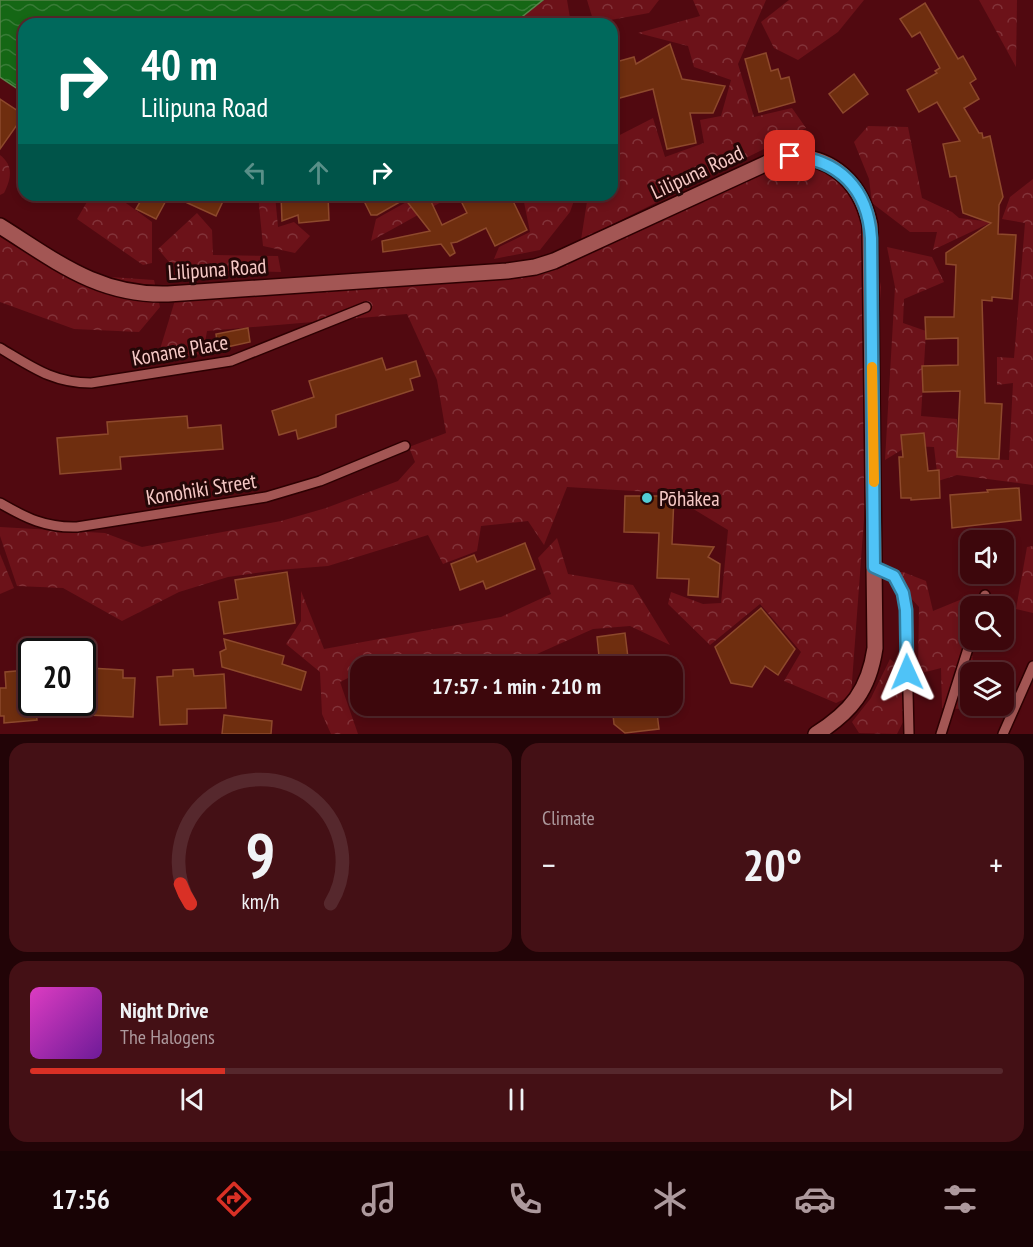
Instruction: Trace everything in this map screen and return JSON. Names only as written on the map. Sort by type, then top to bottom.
[{"type":"street","name":"Lilipuna Road","points":[[0,226],[91,280],[137,293],[168,294],[507,271],[536,267],[554,261],[778,158],[801,157],[824,163],[846,177],[855,187],[867,211],[870,225],[875,648],[869,676],[855,702],[844,714],[816,734]]},
{"type":"lane","name":"Konane Place","points":[[0,348],[46,375],[75,383],[91,383],[231,361],[366,308]]},
{"type":"lane","name":"Konohiki Street","points":[[0,503],[40,524],[76,527],[266,497],[320,482],[405,446]]},
{"type":"lane","points":[[874,567],[894,576],[903,593],[906,610],[909,734]]},
{"type":"lane","points":[[941,734],[968,650]]},
{"type":"lane","points":[[1003,734],[1033,666]]},
{"type":"green space","points":[[503,0],[567,0],[570,18],[495,18]]},
{"type":"green space","points":[[587,0],[659,0],[649,13],[618,19],[592,18]]},
{"type":"green space","points":[[693,0],[766,0],[738,64],[754,117],[792,108],[806,128],[581,240],[587,201],[618,201],[618,136],[653,118],[665,157],[704,143],[700,120],[721,116],[731,80],[694,67],[688,46],[638,33],[700,16]]},
{"type":"green space","points":[[789,0],[864,0],[838,32],[798,60],[774,48],[761,22]]},
{"type":"green space","points":[[979,0],[1017,0],[1016,67]]},
{"type":"green space","points":[[868,126],[908,127],[922,198],[952,212],[959,218],[992,222],[933,250],[937,232],[910,232],[872,203],[869,179],[854,142]]},
{"type":"green space","points":[[806,142],[863,195],[881,287],[851,696],[836,703],[784,681],[801,652],[760,604],[710,645],[668,604],[671,592],[703,604],[721,603],[728,530],[667,493],[567,487],[544,545],[528,521],[481,526],[477,551],[443,564],[428,535],[328,566],[228,577],[179,592],[122,621],[63,588],[17,586],[0,536],[0,527],[105,533],[142,547],[281,521],[326,508],[398,481],[415,462],[409,447],[446,433],[437,380],[407,314],[207,331],[203,354],[157,359],[180,284],[283,289],[372,288],[592,252]]},
{"type":"green space","points":[[0,155],[8,164],[10,178],[4,193],[0,195]]},
{"type":"green space","points":[[1033,179],[1033,485],[957,475],[938,481],[934,447],[908,446],[885,460],[895,287],[887,247],[932,257],[944,282],[904,299],[903,323],[926,331],[921,416],[957,419],[957,458],[1009,460],[1013,383],[997,385],[997,357],[1014,358],[1025,223],[1002,219],[1010,197]]},
{"type":"green space","points":[[88,201],[123,201],[152,222],[152,263],[143,265],[77,219]]},
{"type":"green space","points":[[259,201],[276,201],[278,227],[294,222],[310,236],[295,253],[263,246]]},
{"type":"green space","points":[[408,201],[443,201],[371,241],[376,219]]},
{"type":"green space","points":[[524,201],[574,201],[570,212],[540,250],[494,259],[499,247],[530,232]]},
{"type":"green space","points":[[197,213],[212,230],[213,255],[278,256],[281,272],[199,270],[169,262],[158,249]]},
{"type":"green space","points":[[0,224],[96,276],[154,280],[160,307],[139,332],[74,329],[0,302]]},
{"type":"green space","points":[[557,538],[568,574],[633,585],[670,645],[630,626],[593,629],[532,656],[350,656],[350,677],[340,682],[358,734],[331,734],[322,714],[320,672],[286,644],[301,621],[301,591],[324,649],[501,617],[551,594],[538,558]]},
{"type":"green space","points":[[1033,546],[1033,613],[1016,609],[1027,547]]},
{"type":"green space","points":[[0,554],[14,588],[0,594]]},
{"type":"green space","points":[[887,572],[903,572],[926,581],[933,611],[960,600],[960,650],[971,650],[973,662],[960,662],[960,709],[942,708],[941,668],[918,674],[919,607]]},
{"type":"green space","points":[[890,659],[901,668],[904,720],[897,734],[859,733],[852,722],[871,698]]},
{"type":"water","points":[[0,0],[543,0],[520,18],[18,18],[18,89],[0,77]]},
{"type":"building","points":[[925,3],[958,59],[963,56],[976,79],[970,83],[979,99],[964,108],[979,133],[982,133],[983,138],[990,136],[1003,197],[999,205],[998,234],[1016,235],[1012,299],[992,297],[992,301],[982,300],[985,403],[1002,404],[999,459],[957,457],[960,391],[923,392],[922,366],[958,365],[958,338],[926,339],[925,317],[954,317],[956,265],[946,264],[946,253],[991,223],[963,213],[956,176],[950,177],[943,144],[960,141],[937,102],[919,112],[907,90],[937,73],[935,71],[940,68],[920,32],[912,37],[900,19]]},
{"type":"building","points":[[670,44],[682,79],[725,86],[713,113],[690,113],[696,143],[667,149],[653,89],[618,98],[618,61],[634,57],[636,64]]},
{"type":"building","points":[[766,53],[771,71],[778,69],[781,79],[789,77],[795,102],[759,112],[745,59]]},
{"type":"building","points":[[854,74],[868,94],[843,113],[829,94]]},
{"type":"building","points":[[0,99],[18,111],[18,124],[0,149]]},
{"type":"building","points":[[141,201],[166,201],[156,219],[136,209]]},
{"type":"building","points":[[183,201],[223,201],[216,216]]},
{"type":"building","points":[[281,201],[328,201],[329,220],[299,223],[298,215],[282,221]]},
{"type":"building","points":[[364,201],[402,201],[377,215],[371,215]]},
{"type":"building","points":[[407,201],[431,201],[442,225],[467,213],[461,201],[513,201],[527,230],[495,246],[486,228],[451,243],[455,253],[450,256],[441,244],[383,252],[382,241],[430,231]]},
{"type":"building","points":[[248,328],[250,342],[218,349],[216,334]]},
{"type":"building","points":[[382,358],[386,370],[416,361],[420,376],[410,379],[413,390],[336,415],[336,427],[298,439],[296,430],[279,435],[272,411],[314,397],[309,381]]},
{"type":"building","points":[[187,416],[188,428],[221,425],[223,449],[120,457],[121,469],[60,474],[57,438],[108,434],[107,422]]},
{"type":"building","points":[[924,433],[928,471],[939,470],[940,498],[911,500],[911,498],[901,498],[899,457],[903,457],[901,435]]},
{"type":"building","points":[[1019,488],[1021,520],[952,528],[950,495]]},
{"type":"building","points":[[625,496],[674,496],[672,544],[714,547],[708,557],[720,564],[718,597],[688,595],[689,579],[657,578],[659,533],[624,532]]},
{"type":"building","points":[[525,543],[535,569],[486,589],[483,581],[460,590],[451,564],[474,555],[477,562]]},
{"type":"building","points":[[287,572],[295,623],[224,634],[219,602],[238,599],[235,580]]},
{"type":"building","points":[[761,608],[795,649],[778,675],[765,666],[752,687],[731,683],[715,647]]},
{"type":"building","points":[[625,633],[628,656],[599,656],[597,637]]},
{"type":"building","points":[[224,639],[284,656],[282,664],[306,672],[301,690],[222,667],[220,652],[226,649]]},
{"type":"building","points":[[96,668],[123,670],[123,678],[135,678],[133,717],[96,715]]},
{"type":"building","points":[[193,669],[194,676],[224,674],[226,708],[187,709],[187,724],[160,725],[157,677],[173,676],[173,670]]},
{"type":"building","points":[[18,671],[18,716],[37,716],[37,720],[4,723],[4,716],[0,716],[0,688],[6,688],[5,672]]},
{"type":"building","points":[[224,715],[272,721],[271,734],[222,734]]},
{"type":"building","points":[[613,716],[657,716],[659,729],[625,733],[614,724]]},
{"type":"slow traffic","points":[[872,367],[874,482]]},
{"type":"place","name":"Pōhākea","points":[[647,498]]},
{"type":"route","points":[[790,156],[813,159],[835,168],[855,187],[867,211],[871,238],[874,567],[894,576],[903,593],[906,610],[907,672]]}]
